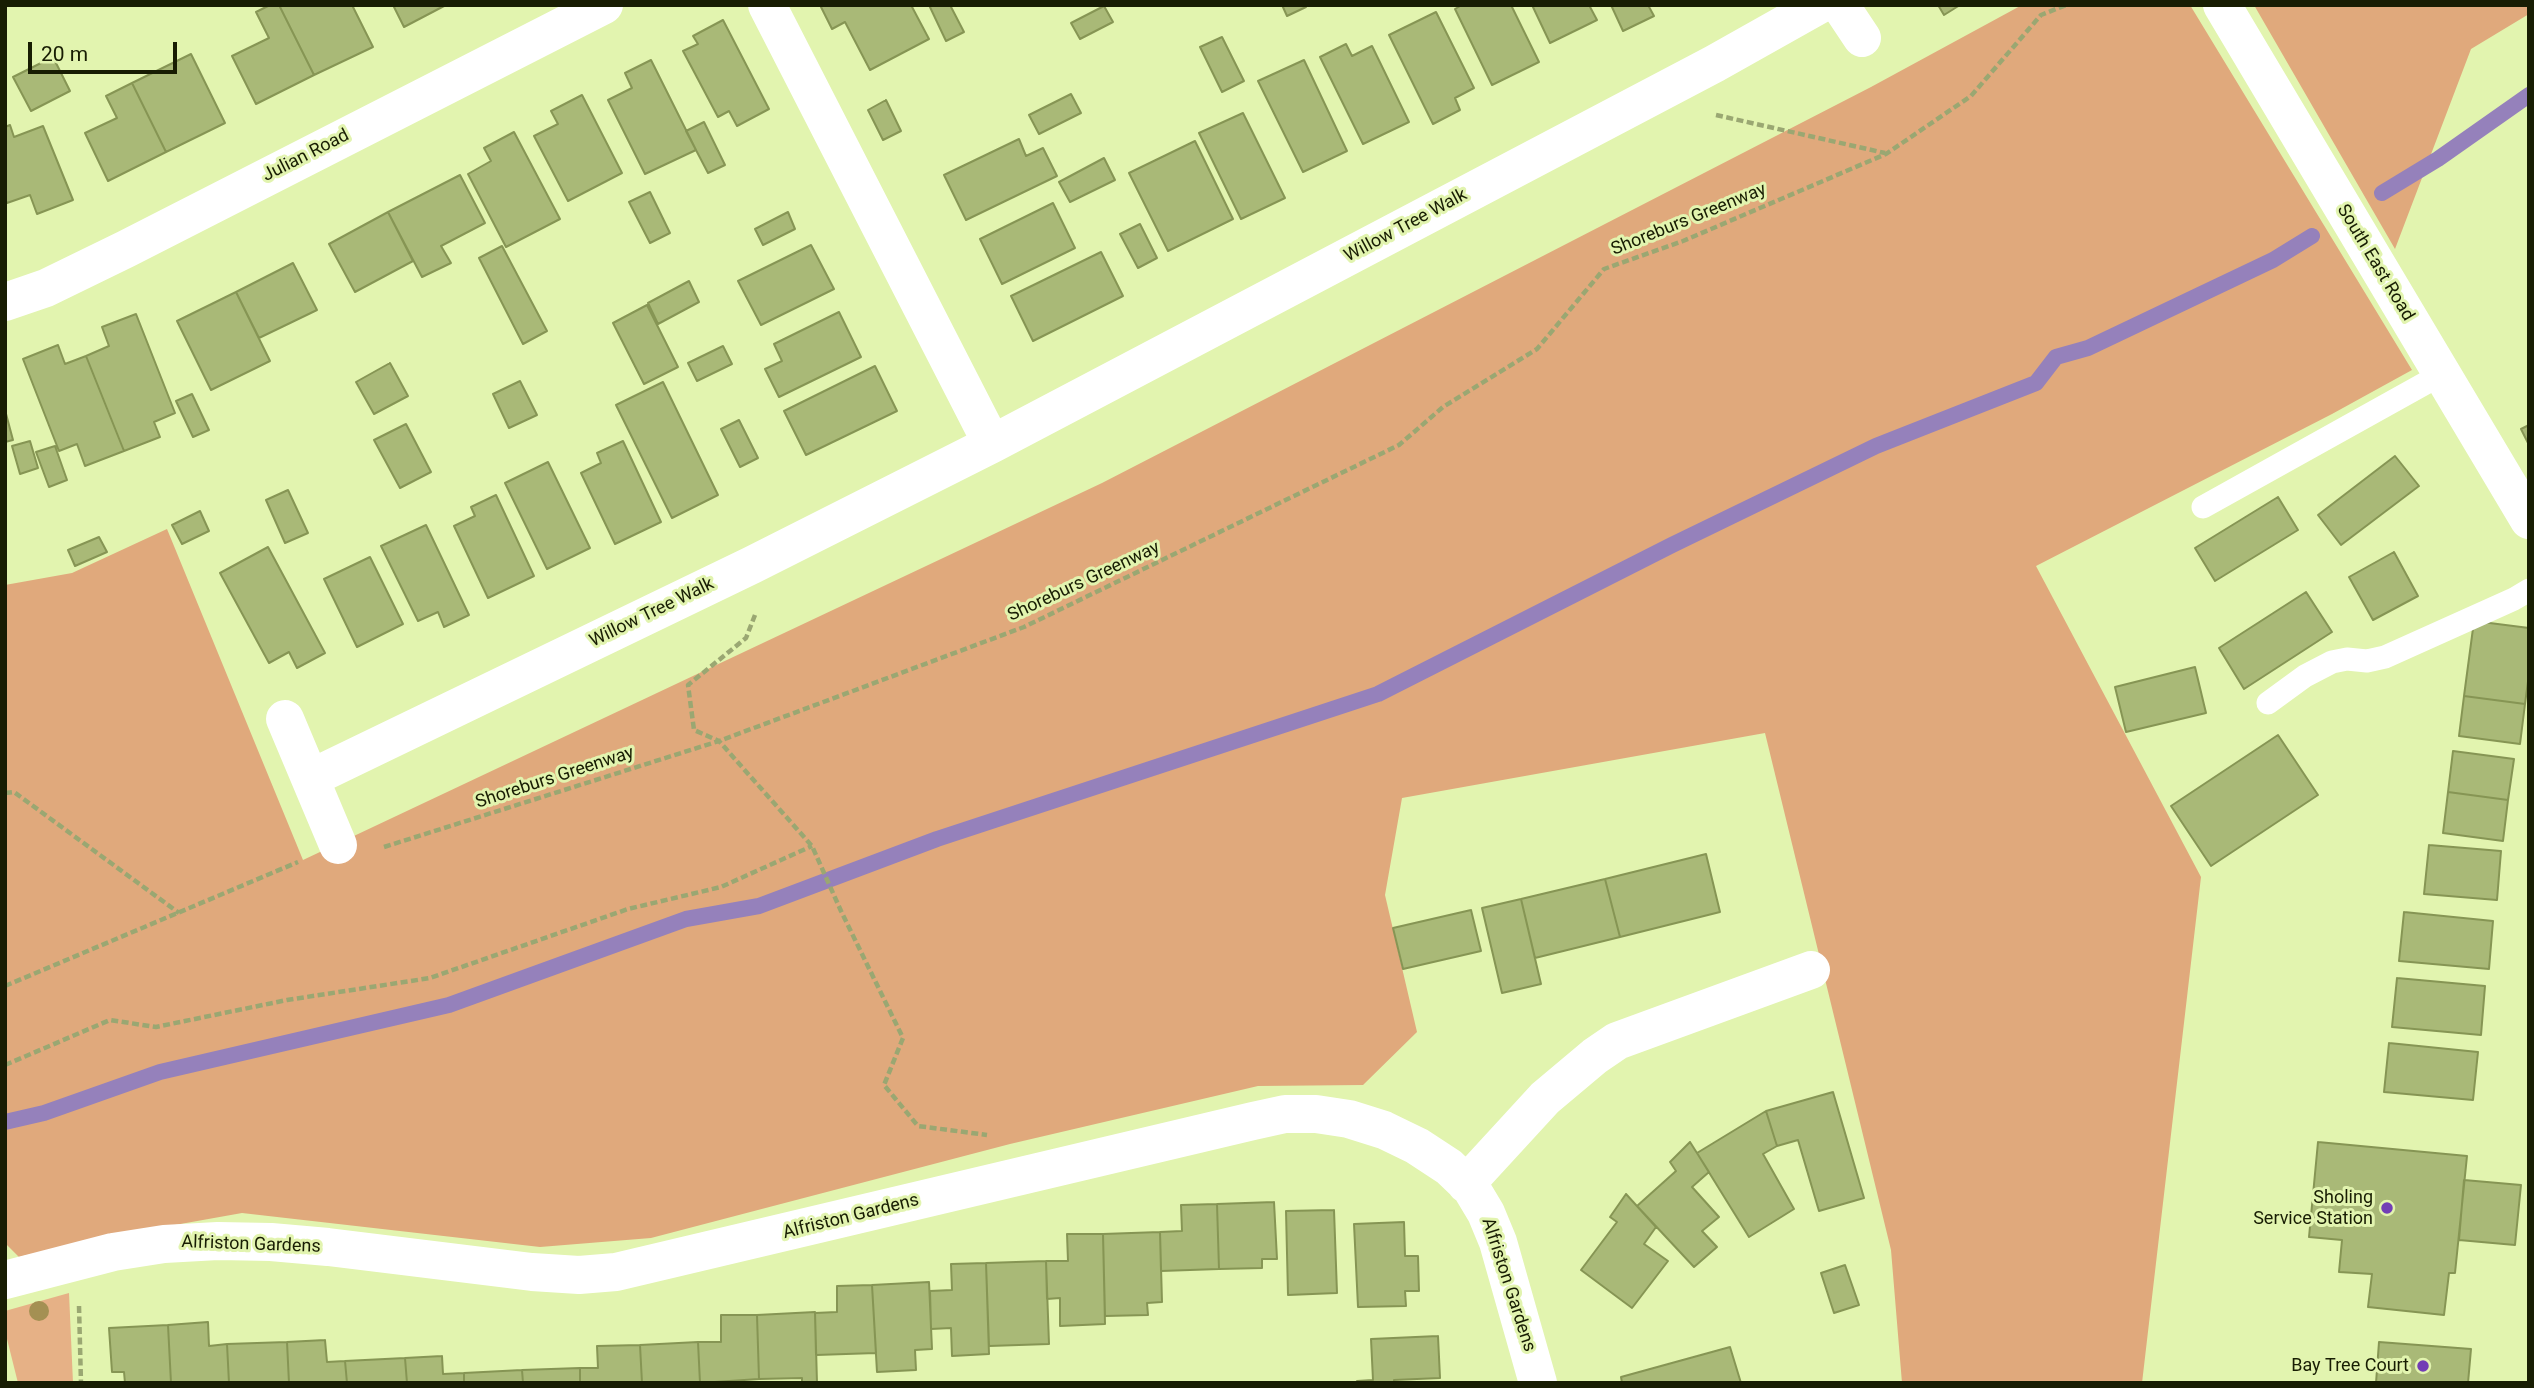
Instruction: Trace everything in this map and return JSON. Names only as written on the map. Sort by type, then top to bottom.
[{"type":"street","name":"Julian Road","points":[[5,302],[46,288],[126,249],[604,5]]},
{"type":"street","points":[[767,5],[992,444]]},
{"type":"street","name":"Willow Tree Walk","points":[[311,779],[752,565],[992,444],[1714,64],[1819,5]]},
{"type":"street","points":[[1840,5],[1862,38]]},
{"type":"street","name":"South East Road","points":[[2222,5],[2529,520]]},
{"type":"street","points":[[285,719],[338,845]]},
{"type":"street","points":[[1466,1184],[1545,1098],[1617,1041],[1811,970]]},
{"type":"street","name":"Alfriston Gardens","points":[[5,1280],[78,1260],[164,1244],[271,1242],[532,1272],[579,1275],[616,1272],[1285,1115],[1316,1114],[1349,1119],[1384,1130],[1438,1160],[1466,1184],[1486,1213],[1498,1242],[1538,1383]]},
{"type":"lane","points":[[2203,507],[2442,374]]},
{"type":"lane","points":[[2268,703],[2305,676],[2332,662],[2347,659],[2367,661],[2385,657],[2529,590]]},
{"type":"path","name":"Shoreburs Greenway","points":[[5,986],[338,845],[384,847],[719,741],[1024,627],[1399,445],[1443,407],[1538,349],[1604,269],[1683,241],[1886,153],[1971,96],[2041,15],[2066,5]]},
{"type":"path","points":[[1713,115],[1886,153]]},
{"type":"path","points":[[752,565],[760,604],[746,638],[688,685],[694,730],[719,741],[813,848],[903,1038],[884,1084],[918,1126],[993,1136]]},
{"type":"path","points":[[5,793],[15,792],[179,913]]},
{"type":"path","points":[[5,1065],[110,1020],[156,1027],[287,1000],[430,978],[628,909],[721,887],[813,848]]},
{"type":"path","points":[[78,1260],[81,1383]]},
{"type":"shaded area","points":[[2022,5],[2190,5],[2412,370],[2036,566],[2201,877],[2142,1383],[1902,1383],[1891,1250],[1765,733],[1402,798],[1385,895],[1417,1032],[1363,1085],[1258,1086],[1010,1144],[651,1238],[540,1247],[242,1213],[102,1238],[19,1257],[5,1243],[5,585],[72,573],[167,529],[303,860],[1102,483],[1871,87]]},
{"type":"shaded area","points":[[2254,5],[2529,5],[2529,14],[2471,49],[2395,249]]},
{"type":"shaded area","points":[[69,1293],[73,1383],[18,1383],[5,1331],[5,1311]]},
{"type":"building","points":[[270,5],[279,5],[314,75],[256,104],[232,56],[269,38],[256,12]]},
{"type":"building","points":[[279,5],[352,5],[373,47],[314,75]]},
{"type":"building","points":[[393,5],[446,5],[404,27]]},
{"type":"building","points":[[820,5],[911,5],[929,39],[870,70],[845,22],[832,29]]},
{"type":"building","points":[[929,5],[950,5],[964,32],[946,41]]},
{"type":"building","points":[[1282,5],[1305,5],[1306,7],[1287,16]]},
{"type":"building","points":[[1462,5],[1511,5],[1539,62],[1492,85],[1455,9]]},
{"type":"building","points":[[1532,5],[1589,5],[1597,20],[1550,43]]},
{"type":"building","points":[[1611,5],[1648,5],[1654,16],[1623,31]]},
{"type":"building","points":[[1938,5],[1960,5],[1944,15]]},
{"type":"building","points":[[1104,6],[1113,22],[1080,39],[1071,23]]},
{"type":"building","points":[[1436,12],[1474,88],[1455,98],[1460,110],[1433,124],[1389,35]]},
{"type":"building","points":[[723,20],[769,109],[737,126],[729,111],[718,117],[683,51],[698,44],[693,36]]},
{"type":"building","points":[[1222,37],[1244,81],[1222,92],[1200,47]]},
{"type":"building","points":[[1346,44],[1352,56],[1372,46],[1409,122],[1363,144],[1320,57]]},
{"type":"building","points":[[191,54],[225,123],[166,152],[132,83]]},
{"type":"building","points":[[53,57],[70,91],[31,111],[13,77]]},
{"type":"building","points":[[651,60],[696,150],[645,174],[608,100],[632,88],[625,73]]},
{"type":"building","points":[[1304,60],[1347,151],[1303,172],[1258,81]]},
{"type":"building","points":[[132,83],[166,152],[108,181],[85,133],[117,118],[106,96]]},
{"type":"building","points":[[1071,94],[1081,113],[1039,134],[1029,115]]},
{"type":"building","points":[[582,95],[622,173],[568,201],[534,136],[558,124],[551,111]]},
{"type":"building","points":[[886,100],[901,131],[883,140],[868,110]]},
{"type":"building","points":[[1243,113],[1285,198],[1241,219],[1199,133]]},
{"type":"building","points":[[704,122],[725,165],[708,173],[686,131]]},
{"type":"building","points":[[10,125],[14,137],[43,126],[73,200],[37,214],[30,195],[7,203],[5,127]]},
{"type":"building","points":[[514,132],[560,219],[506,247],[468,174],[491,161],[484,148]]},
{"type":"building","points":[[1019,139],[1026,156],[1043,148],[1057,176],[966,220],[944,175]]},
{"type":"building","points":[[1195,141],[1233,219],[1168,251],[1129,173]]},
{"type":"building","points":[[1104,158],[1115,180],[1070,202],[1059,182]]},
{"type":"building","points":[[460,175],[485,223],[441,246],[451,263],[422,277],[388,212]]},
{"type":"building","points":[[650,192],[670,233],[650,243],[629,202]]},
{"type":"building","points":[[1053,203],[1075,248],[1002,284],[980,239]]},
{"type":"building","points":[[388,212],[413,261],[355,292],[329,244]]},
{"type":"building","points":[[788,212],[795,229],[763,245],[755,229]]},
{"type":"building","points":[[1140,224],[1157,258],[1138,268],[1120,234]]},
{"type":"building","points":[[811,245],[834,289],[761,325],[738,281]]},
{"type":"building","points":[[502,246],[547,331],[523,344],[479,258]]},
{"type":"building","points":[[1101,252],[1123,296],[1033,341],[1011,296]]},
{"type":"building","points":[[293,263],[317,310],[259,338],[236,292]]},
{"type":"building","points":[[689,281],[699,302],[658,324],[648,303]]},
{"type":"building","points":[[236,292],[270,361],[211,390],[177,321]]},
{"type":"building","points":[[647,305],[678,367],[644,384],[613,323]]},
{"type":"building","points":[[839,312],[861,357],[779,397],[765,369],[782,361],[774,344]]},
{"type":"building","points":[[136,314],[175,413],[154,422],[160,437],[124,451],[86,356],[109,346],[102,327]]},
{"type":"building","points":[[58,345],[65,364],[86,356],[124,451],[85,466],[77,444],[59,451],[23,359]]},
{"type":"building","points":[[723,346],[732,364],[697,381],[688,363]]},
{"type":"building","points":[[390,363],[408,396],[374,414],[356,382]]},
{"type":"building","points":[[875,366],[897,411],[806,455],[784,411]]},
{"type":"building","points":[[520,381],[537,415],[509,428],[493,394]]},
{"type":"building","points":[[663,382],[718,495],[672,518],[616,405]]},
{"type":"building","points":[[192,394],[209,430],[193,437],[176,401]]},
{"type":"building","points":[[5,410],[13,440],[5,442]]},
{"type":"building","points":[[739,420],[758,458],[740,467],[721,429]]},
{"type":"building","points":[[406,424],[431,472],[400,488],[374,440]]},
{"type":"building","points":[[2529,425],[2529,445],[2521,429]]},
{"type":"building","points":[[30,441],[38,468],[20,474],[12,446]]},
{"type":"building","points":[[623,441],[661,522],[615,544],[581,473],[601,463],[597,453]]},
{"type":"building","points":[[55,446],[67,480],[49,487],[36,452]]},
{"type":"building","points":[[2395,456],[2419,486],[2341,545],[2318,515]]},
{"type":"building","points":[[548,462],[590,548],[547,569],[505,483]]},
{"type":"building","points":[[288,490],[308,533],[285,543],[266,500]]},
{"type":"building","points":[[496,495],[534,576],[488,598],[454,526],[475,516],[471,507]]},
{"type":"building","points":[[2278,497],[2298,530],[2215,581],[2195,548]]},
{"type":"building","points":[[200,511],[209,531],[182,544],[172,525]]},
{"type":"building","points":[[426,525],[469,615],[444,627],[438,612],[418,621],[381,546]]},
{"type":"building","points":[[99,537],[107,552],[75,566],[68,550]]},
{"type":"building","points":[[268,547],[325,653],[297,668],[289,652],[269,663],[220,573]]},
{"type":"building","points":[[2394,552],[2418,596],[2373,620],[2349,577]]},
{"type":"building","points":[[370,557],[403,624],[357,647],[324,579]]},
{"type":"building","points":[[2306,592],[2332,632],[2244,689],[2219,648]]},
{"type":"building","points":[[2474,621],[2529,628],[2529,674],[2525,704],[2464,696]]},
{"type":"building","points":[[2195,667],[2206,713],[2126,732],[2115,687]]},
{"type":"building","points":[[2464,696],[2525,704],[2520,744],[2459,736]]},
{"type":"building","points":[[2278,735],[2318,795],[2211,866],[2171,806]]},
{"type":"building","points":[[2453,751],[2514,759],[2508,800],[2448,792]]},
{"type":"building","points":[[2448,792],[2508,800],[2503,841],[2443,833]]},
{"type":"building","points":[[2429,845],[2501,851],[2497,900],[2424,894]]},
{"type":"building","points":[[1706,854],[1720,912],[1620,937],[1605,879]]},
{"type":"building","points":[[1605,879],[1620,937],[1535,958],[1521,899]]},
{"type":"building","points":[[1521,899],[1541,984],[1502,993],[1482,908]]},
{"type":"building","points":[[1471,910],[1481,951],[1403,969],[1393,928]]},
{"type":"building","points":[[2404,912],[2493,921],[2489,969],[2399,961]]},
{"type":"building","points":[[2397,978],[2485,986],[2481,1035],[2392,1027]]},
{"type":"building","points":[[2389,1043],[2478,1052],[2473,1100],[2384,1092]]},
{"type":"building","points":[[1833,1092],[1864,1198],[1819,1211],[1798,1140],[1777,1146],[1766,1111]]},
{"type":"building","points":[[1766,1111],[1777,1146],[1763,1154],[1794,1209],[1749,1237],[1697,1153]]},
{"type":"building","points":[[1690,1142],[1709,1172],[1692,1187],[1719,1217],[1702,1231],[1717,1247],[1694,1267],[1637,1206],[1676,1171],[1670,1162]]},
{"type":"building","name":"Sholing Service Station","points":[[2318,1142],[2467,1156],[2455,1273],[2449,1273],[2444,1315],[2368,1307],[2372,1274],[2339,1272],[2342,1240],[2309,1237]]},
{"type":"building","points":[[2464,1180],[2521,1185],[2515,1245],[2459,1240]]},
{"type":"building","points":[[1626,1194],[1656,1227],[1644,1244],[1668,1261],[1632,1308],[1581,1270],[1617,1222],[1610,1217]]},
{"type":"building","points":[[1274,1202],[1277,1259],[1262,1259],[1262,1268],[1219,1269],[1217,1204]]},
{"type":"building","points":[[1217,1204],[1219,1269],[1161,1271],[1160,1232],[1182,1231],[1181,1205]]},
{"type":"building","points":[[1334,1210],[1337,1293],[1288,1295],[1286,1211]]},
{"type":"building","points":[[1404,1222],[1405,1256],[1418,1256],[1419,1291],[1405,1291],[1406,1306],[1358,1307],[1354,1224]]},
{"type":"building","points":[[1160,1232],[1162,1302],[1147,1303],[1148,1315],[1105,1316],[1103,1234]]},
{"type":"building","points":[[1067,1234],[1103,1234],[1105,1324],[1060,1326],[1060,1298],[1047,1299],[1046,1261],[1068,1261]]},
{"type":"building","points":[[1046,1261],[1049,1344],[989,1346],[986,1263]]},
{"type":"building","points":[[986,1263],[989,1354],[952,1356],[951,1328],[931,1329],[930,1291],[952,1290],[951,1264]]},
{"type":"building","points":[[1845,1265],[1859,1305],[1834,1313],[1821,1273]]},
{"type":"building","points":[[929,1282],[932,1349],[915,1350],[916,1370],[877,1372],[872,1285]]},
{"type":"building","points":[[872,1285],[876,1353],[816,1355],[815,1313],[837,1312],[837,1286]]},
{"type":"building","points":[[815,1312],[817,1383],[802,1383],[802,1378],[759,1379],[757,1315]]},
{"type":"building","points":[[721,1315],[757,1315],[759,1379],[700,1383],[698,1342],[721,1342]]},
{"type":"building","points":[[208,1322],[209,1346],[227,1344],[229,1383],[171,1383],[168,1325]]},
{"type":"building","points":[[168,1325],[171,1383],[125,1383],[124,1372],[112,1372],[109,1328]]},
{"type":"building","points":[[1438,1336],[1440,1378],[1394,1380],[1394,1383],[1357,1383],[1373,1380],[1371,1339]]},
{"type":"building","points":[[325,1340],[327,1362],[345,1361],[347,1383],[289,1383],[287,1342]]},
{"type":"building","points":[[287,1342],[289,1383],[229,1383],[227,1344]]},
{"type":"building","points":[[698,1342],[700,1383],[642,1383],[640,1345]]},
{"type":"building","name":"Bay Tree Court","points":[[2379,1342],[2471,1349],[2468,1383],[2376,1383]]},
{"type":"building","points":[[640,1345],[642,1383],[580,1383],[580,1368],[598,1368],[597,1346]]},
{"type":"building","points":[[1730,1347],[1741,1383],[1622,1383],[1621,1377]]},
{"type":"building","points":[[442,1356],[443,1374],[464,1373],[464,1383],[407,1383],[405,1358]]},
{"type":"building","points":[[405,1358],[407,1383],[347,1383],[345,1361]]},
{"type":"building","points":[[580,1368],[580,1383],[523,1383],[522,1370]]},
{"type":"building","points":[[522,1370],[523,1383],[464,1383],[464,1373]]},
{"type":"waterway","points":[[2382,193],[2438,159],[2529,95]]},
{"type":"waterway","points":[[5,1122],[44,1113],[160,1072],[449,1005],[686,919],[759,906],[937,839],[1378,694],[1672,545],[1876,446],[2036,383],[2056,357],[2088,348],[2273,260],[2312,236]]},
{"type":"place","name":"Sholing Service Station","points":[[2387,1208]]},
{"type":"place","name":"Bay Tree Court","points":[[2423,1366]]}]
